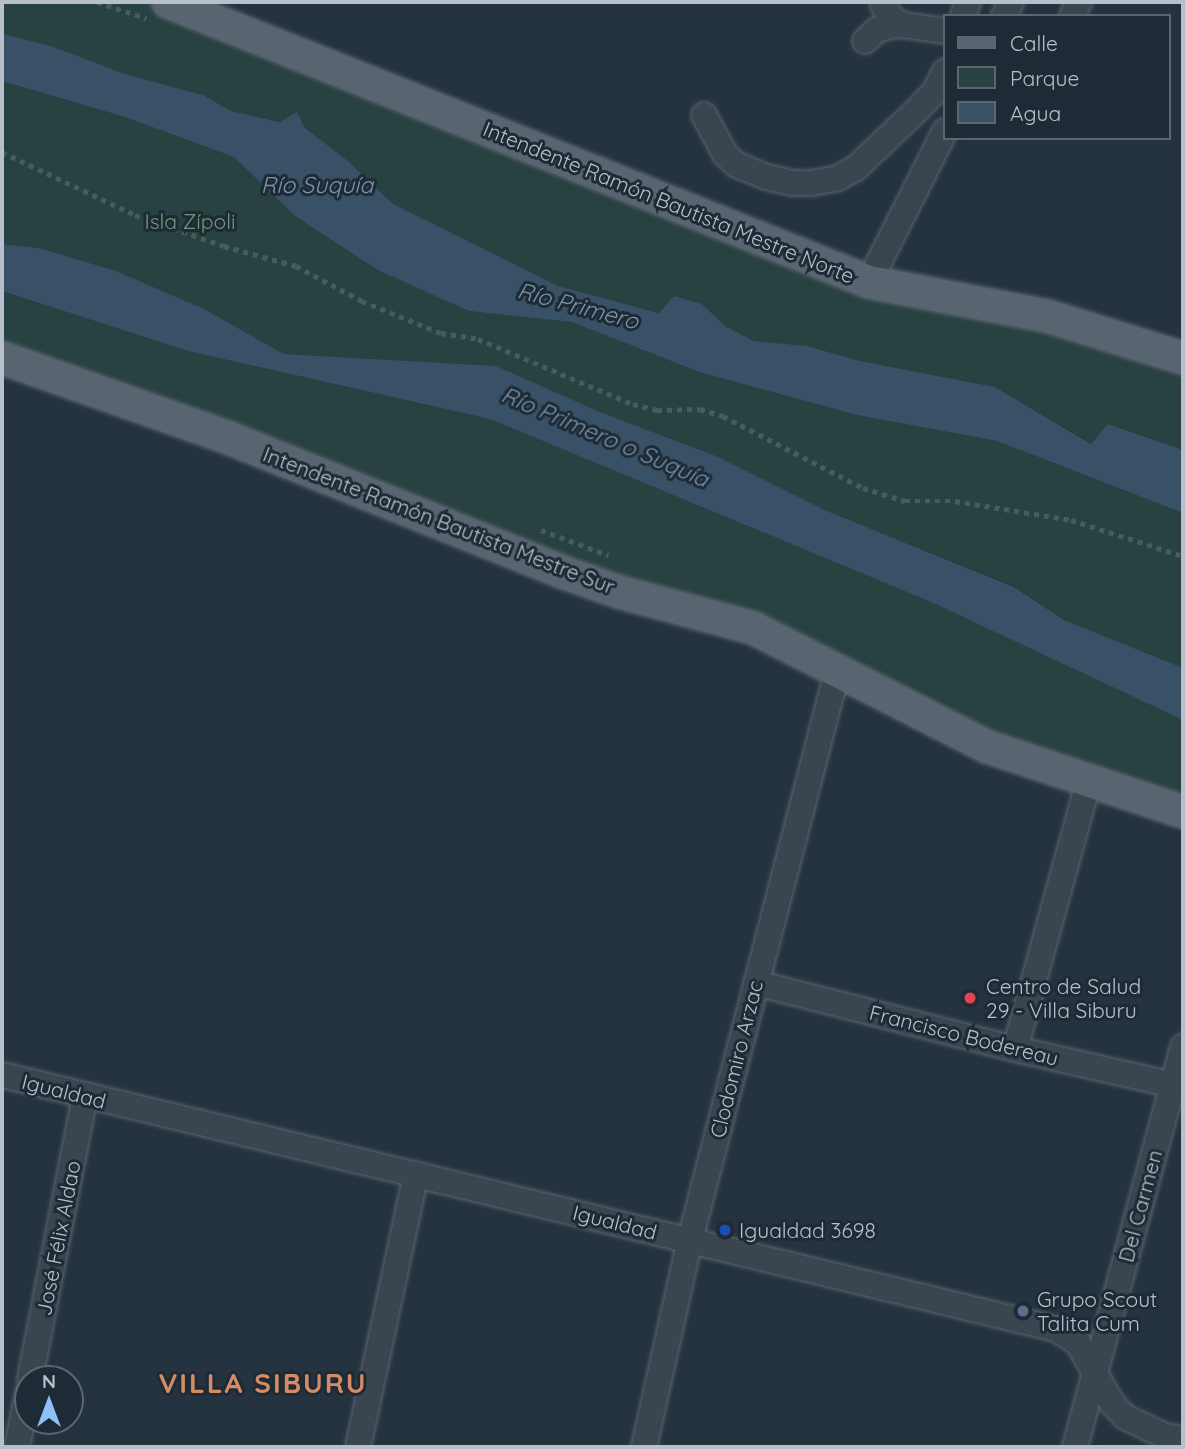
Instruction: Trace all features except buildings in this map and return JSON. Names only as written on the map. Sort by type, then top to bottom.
[{"type":"main road","name":"Intendente Ramón Bautista Mestre Norte","points":[[167,2],[869,282],[1047,316],[1183,358]]},
{"type":"main road","name":"Intendente Ramón Bautista Mestre Sur","points":[[2,358],[229,438],[562,572],[619,592],[753,628],[988,747],[1183,812]]},
{"type":"street","points":[[883,5],[892,19],[903,25],[944,32]]},
{"type":"street","points":[[865,41],[877,30],[903,25]]},
{"type":"street","points":[[704,115],[725,154],[737,166],[793,183],[820,182],[838,178],[856,168],[916,111],[935,90],[944,73]]},
{"type":"street","points":[[869,282],[944,133]]},
{"type":"street","name":"Clodomiro Arzac","points":[[644,1447],[690,1240],[837,672]]},
{"type":"street","points":[[1015,1049],[1089,781]]},
{"type":"street","name":"Francisco Bodereau","points":[[756,983],[1015,1049],[1173,1085]]},
{"type":"street","name":"Del Carmen","points":[[1075,1447],[1183,1046]]},
{"type":"street","name":"Igualdad","points":[[2,1075],[1056,1329],[1078,1343],[1112,1403],[1125,1417],[1166,1436],[1183,1439]]},
{"type":"street","name":"José Félix Aldao","points":[[33,1365],[85,1096]]},
{"type":"street","points":[[358,1447],[415,1174]]},
{"type":"path","points":[[2,152],[135,215],[224,246],[296,266],[384,310],[441,333],[478,339],[633,404],[657,410],[700,410],[723,416],[863,488],[905,500],[955,501],[1071,520],[1183,556]]},
{"type":"green space","points":[[2,2],[168,2],[839,271],[1183,358],[1183,450],[1109,424],[1092,444],[995,387],[860,361],[807,346],[754,341],[725,326],[702,304],[675,296],[660,313],[558,286],[393,204],[348,161],[304,127],[231,111],[203,95],[128,75],[51,46],[2,34]]},
{"type":"green space","name":"Isla Zípoli","points":[[2,81],[125,117],[234,157],[295,216],[469,311],[572,322],[699,372],[857,415],[997,441],[1183,513],[1183,668],[1064,620],[1014,586],[827,511],[716,456],[600,412],[496,366],[284,354],[204,309],[116,271],[39,248],[2,244]]},
{"type":"green space","points":[[2,291],[188,351],[490,419],[931,602],[1183,720],[1183,812],[837,672],[2,358]]},
{"type":"water","name":"Río Suquía","points":[[2,34],[51,46],[128,75],[203,95],[231,111],[280,122],[297,112],[304,127],[348,161],[393,204],[558,286],[659,313],[674,296],[702,304],[725,326],[754,341],[807,346],[860,361],[995,387],[1091,444],[1108,424],[1183,450],[1183,513],[997,441],[857,415],[699,372],[572,322],[469,311],[378,270],[295,216],[234,157],[125,117],[2,81]]},
{"type":"water","name":"Río Primero o Suquía","points":[[2,244],[39,248],[116,271],[204,309],[284,354],[496,366],[600,412],[716,456],[827,511],[1014,587],[1064,620],[1183,668],[1183,720],[931,602],[490,419],[188,351],[2,291]]},
{"type":"place","name":"Centro de Salud 29 - Villa Siburu","points":[[970,998]]},
{"type":"place","name":"Igualdad 3698","points":[[725,1230]]},
{"type":"place","name":"Grupo Scout Talita Cum","points":[[1023,1311]]},
{"type":"district","name":"VILLA SIBURU","points":[[263,1383]]},
{"type":"water label","name":"Río Primero","points":[[578,306]]}]
